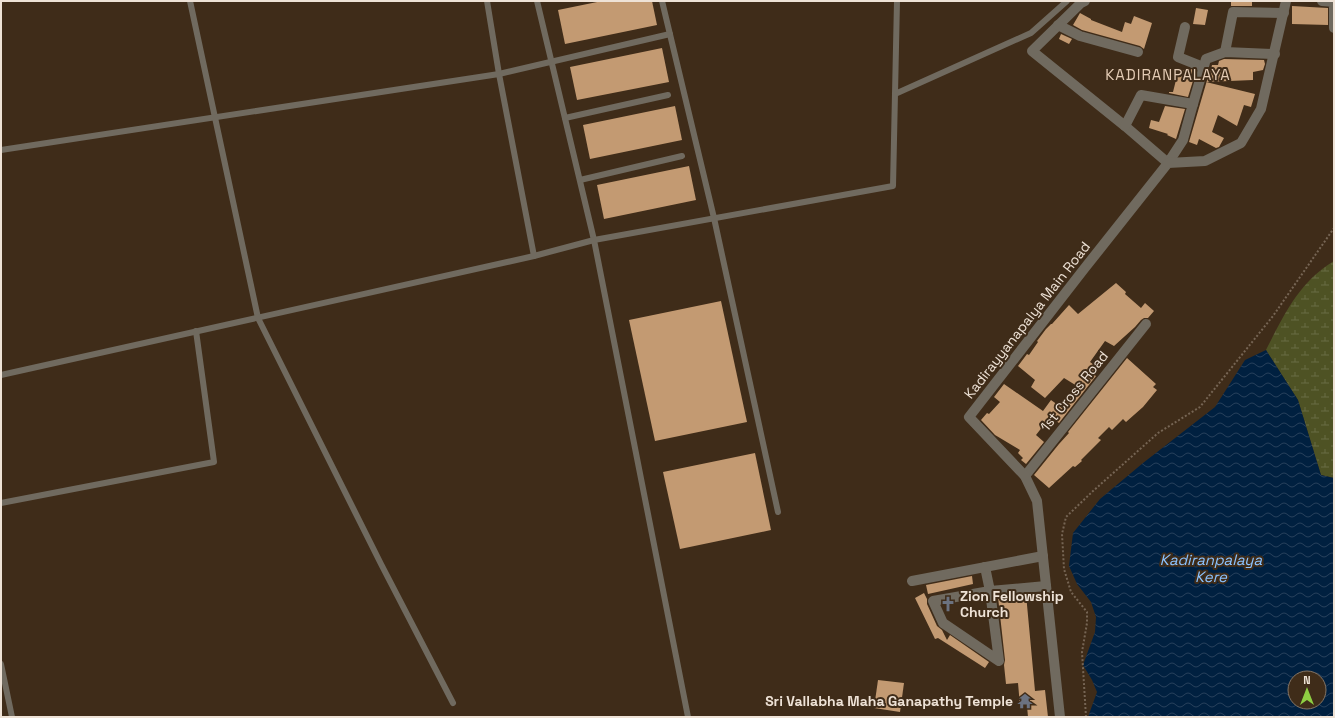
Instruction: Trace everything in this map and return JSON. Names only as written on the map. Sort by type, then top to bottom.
[{"type":"street","points":[[1085,1],[1081,3],[1032,51],[1125,126],[1168,163],[1205,161],[1241,143],[1261,109],[1286,1]]},
{"type":"street","points":[[1322,1],[1334,2],[1334,28]]},
{"type":"street","points":[[1225,52],[1233,12],[1284,13]]},
{"type":"street","points":[[1058,25],[1080,36],[1138,52]]},
{"type":"street","points":[[1185,27],[1178,58],[1203,67]]},
{"type":"street","points":[[1168,163],[1183,140],[1206,59],[1225,52],[1274,54]]},
{"type":"street","points":[[1125,126],[1141,95],[1193,104]]},
{"type":"street","name":"Kadirayyanapalya Main Road","points":[[1060,717],[1037,501],[1025,476],[969,417],[1168,163]]},
{"type":"street","name":"1st Cross Road","points":[[1025,476],[1146,324]]},
{"type":"street","points":[[912,581],[1043,556]]},
{"type":"street","points":[[985,567],[990,591],[999,661],[943,623],[933,601],[990,591],[1046,586]]},
{"type":"lane","points":[[190,1],[258,318],[381,564],[453,703]]},
{"type":"lane","points":[[487,1],[499,74],[534,256]]},
{"type":"lane","points":[[539,1],[594,240],[688,717]]},
{"type":"lane","points":[[662,1],[714,218],[778,512]]},
{"type":"lane","points":[[1,375],[534,256],[594,240],[893,186],[897,1]]},
{"type":"lane","points":[[895,94],[1031,33],[1067,1]]},
{"type":"lane","points":[[1,150],[499,74],[670,34]]},
{"type":"lane","points":[[565,118],[668,95]]},
{"type":"lane","points":[[580,180],[682,156]]},
{"type":"lane","points":[[1,503],[214,462],[196,331]]},
{"type":"lane","points":[[1,664],[12,717]]},
{"type":"path","points":[[1086,717],[1082,652],[1087,623],[1087,612],[1071,592],[1064,569],[1062,534],[1066,518],[1092,492],[1158,433],[1200,407],[1273,316],[1334,228]]},
{"type":"green space","points":[[1334,261],[1334,478],[1321,475],[1298,400],[1266,350],[1286,312],[1302,289],[1322,269]]},
{"type":"water","name":"Kadiranpalaya Kere","points":[[1266,350],[1298,400],[1321,475],[1334,478],[1334,717],[1088,717],[1097,692],[1083,665],[1095,632],[1096,617],[1091,602],[1077,584],[1069,566],[1073,533],[1100,499],[1143,463],[1215,407],[1245,360]]},
{"type":"building","points":[[602,1],[652,1],[657,25],[565,44],[558,10]]},
{"type":"building","points":[[1231,1],[1252,1],[1252,6],[1231,6]]},
{"type":"building","points":[[1292,6],[1328,8],[1328,25],[1292,24]]},
{"type":"building","points":[[1196,8],[1208,10],[1205,25],[1193,24]]},
{"type":"building","points":[[1080,13],[1091,20],[1122,32],[1125,22],[1131,24],[1134,16],[1152,23],[1144,49],[1140,46],[1082,30],[1073,25]]},
{"type":"building","points":[[1061,34],[1072,39],[1069,44],[1059,39]]},
{"type":"building","points":[[662,48],[669,82],[577,100],[570,67]]},
{"type":"building","points":[[1224,59],[1264,60],[1265,64],[1263,70],[1253,72],[1253,80],[1207,82],[1212,65],[1218,65],[1219,61]]},
{"type":"building","points":[[1191,69],[1196,71],[1188,97],[1169,93],[1173,92],[1177,76],[1181,77],[1183,70],[1190,72]]},
{"type":"building","points":[[1206,82],[1255,94],[1251,107],[1244,105],[1237,126],[1218,115],[1212,132],[1224,138],[1219,147],[1216,148],[1199,139],[1197,145],[1189,142]]},
{"type":"building","points":[[675,106],[682,140],[590,159],[583,125]]},
{"type":"building","points":[[1165,106],[1185,109],[1176,139],[1167,135],[1168,134],[1149,128],[1151,120],[1159,122]]},
{"type":"building","points":[[689,166],[696,200],[604,219],[597,185]]},
{"type":"building","points":[[1116,283],[1126,292],[1125,294],[1141,308],[1145,303],[1154,311],[1148,318],[1141,320],[1114,346],[1105,341],[1090,362],[1097,367],[1092,373],[1096,376],[1059,423],[1050,417],[1036,435],[1044,442],[1026,464],[1021,460],[1023,458],[1018,453],[1020,450],[995,435],[981,420],[1000,402],[994,397],[1004,384],[1043,411],[1051,400],[1062,408],[1072,396],[1071,395],[1077,386],[1064,378],[1045,398],[1031,387],[1035,380],[1018,366],[1027,354],[1029,355],[1046,329],[1069,305],[1078,314]]},
{"type":"building","points":[[721,301],[747,422],[655,441],[629,320]]},
{"type":"building","points":[[1127,358],[1156,384],[1153,387],[1157,390],[1143,407],[1126,422],[1123,419],[1112,430],[1109,427],[1098,438],[1101,440],[1081,460],[1082,461],[1075,467],[1073,466],[1049,488],[1034,475],[1069,433],[1068,432]]},
{"type":"building","points":[[755,453],[771,530],[680,549],[663,472]]},
{"type":"building","points":[[972,576],[973,584],[928,594],[926,585]]},
{"type":"building","points":[[924,593],[927,599],[927,604],[937,626],[942,630],[947,640],[950,635],[989,662],[985,668],[938,638],[935,639],[915,598]]},
{"type":"building","points":[[1026,594],[1035,691],[1045,690],[1048,717],[1028,717],[1027,706],[1020,706],[1018,683],[1006,684],[1004,665],[1005,660],[998,597]]},
{"type":"building","points":[[878,680],[904,683],[900,712],[874,708]]},
{"type":"place","name":"Zion Fellowship Church","points":[[948,604]]},
{"type":"place","name":"Sri Vallabha Maha Ganapathy Temple","points":[[1025,701]]},
{"type":"district","name":"KADIRANPALAYA","points":[[1168,74]]}]
